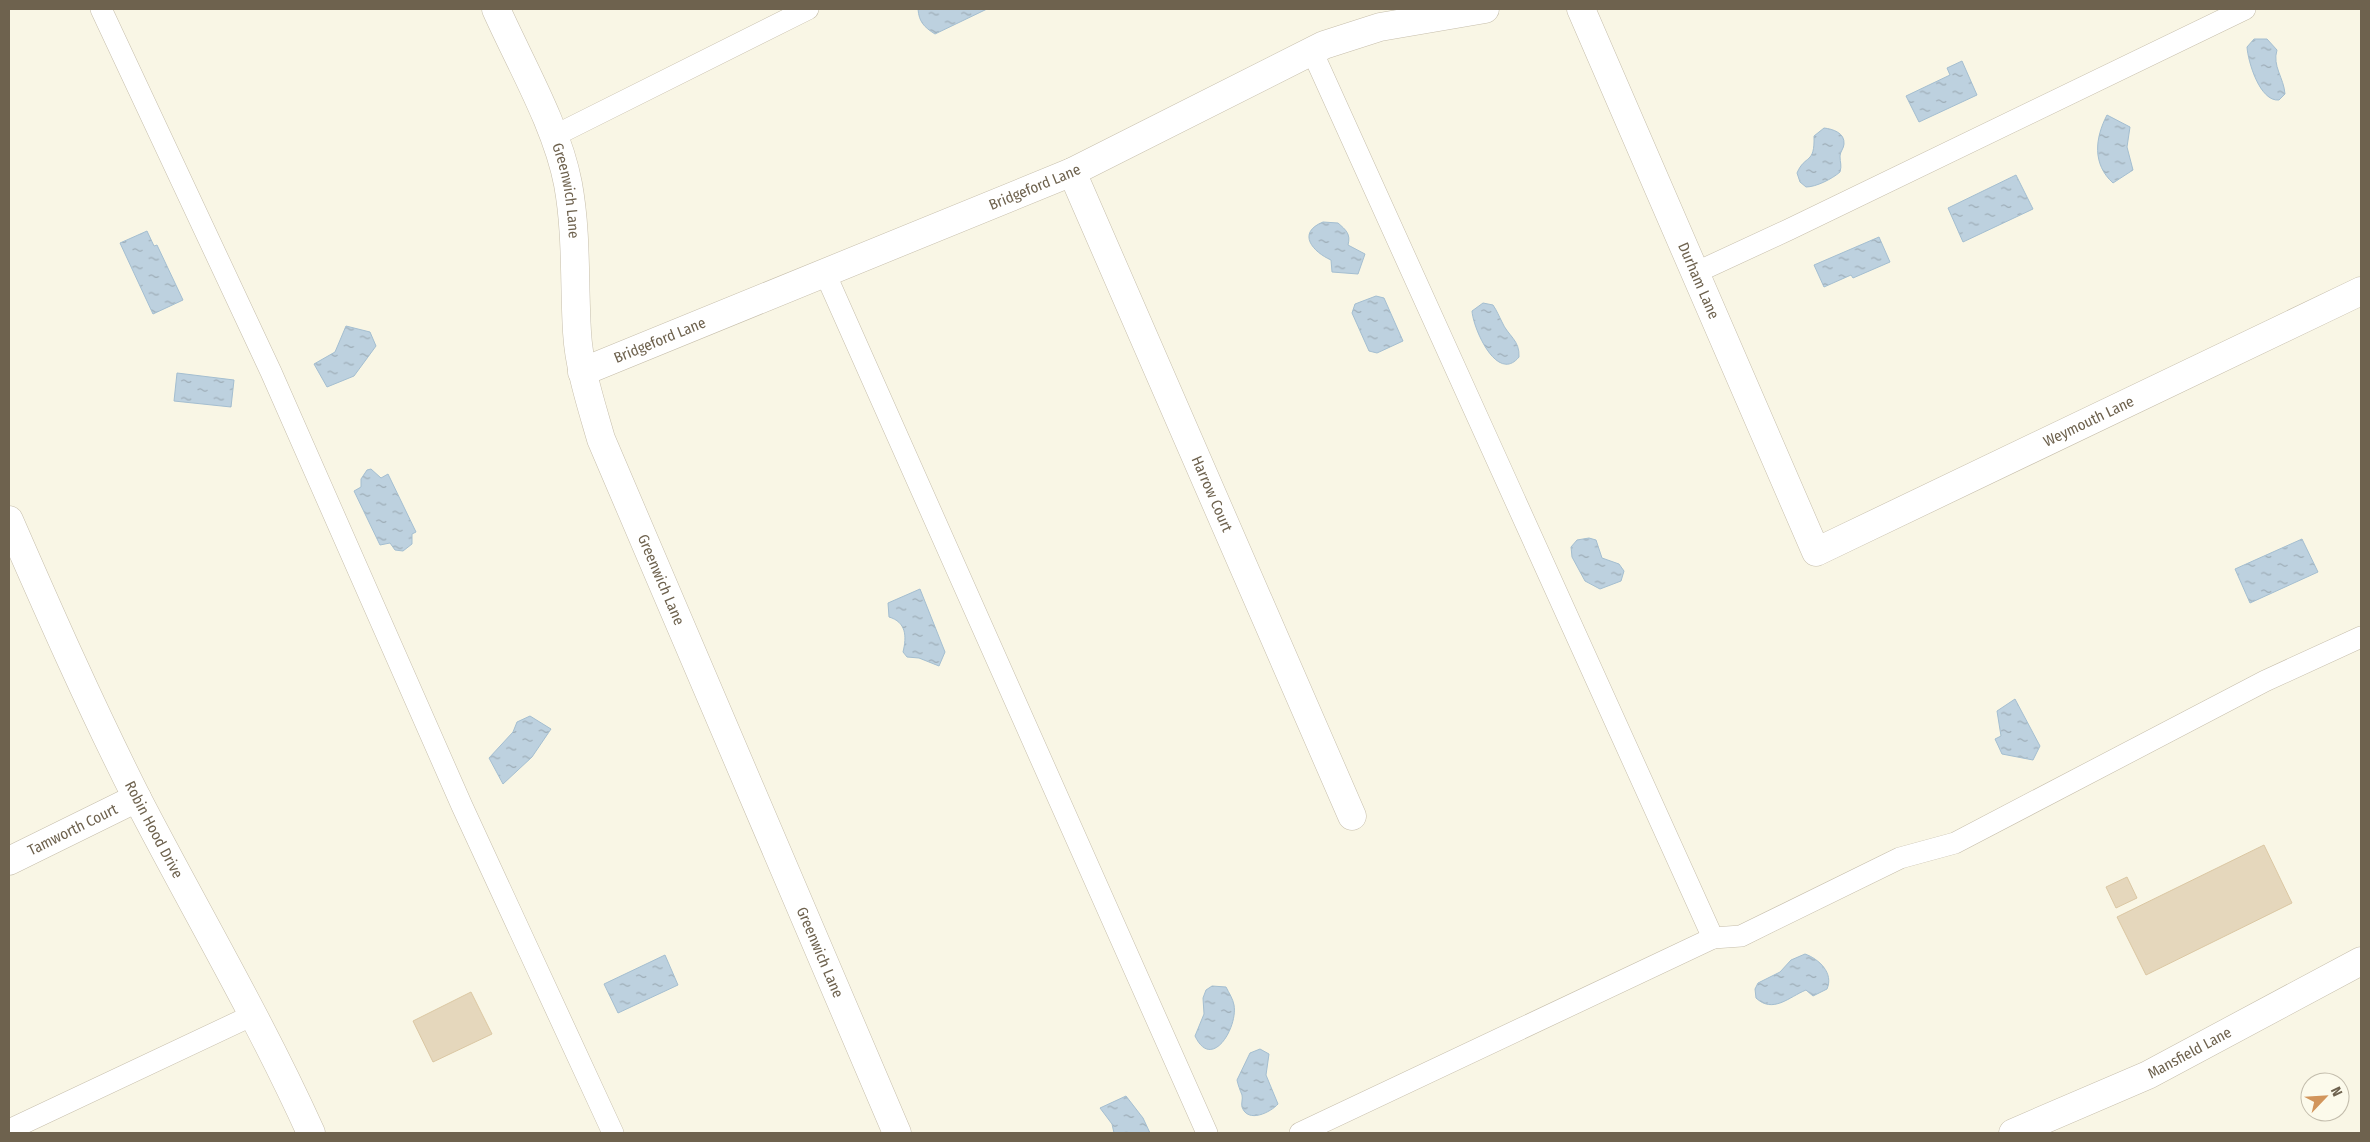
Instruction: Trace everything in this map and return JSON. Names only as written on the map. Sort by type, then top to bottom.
[{"type":"street","name":"Greenwich Lane","points":[[496,9],[554,136],[568,183],[575,238],[577,333],[582,372],[601,439],[897,1133]]},
{"type":"street","name":"Bridgeford Lane","points":[[582,372],[1072,172],[1324,45],[1380,27],[1485,9]]},
{"type":"street","name":"Durham Lane","points":[[1581,9],[1816,552]]},
{"type":"street","name":"Harrow Court","points":[[1072,172],[1352,816]]},
{"type":"street","name":"Weymouth Lane","points":[[1816,552],[2361,291]]},
{"type":"street","name":"Robin Hood Drive","points":[[9,520],[96,714],[137,798],[284,1072],[311,1133]]},
{"type":"street","name":"Tamworth Court","points":[[9,860],[137,798]]},
{"type":"street","name":"Mansfield Lane","points":[[2013,1133],[2148,1074],[2361,961]]},
{"type":"lane","points":[[101,9],[271,372],[462,806],[613,1133]]},
{"type":"lane","points":[[554,136],[808,9]]},
{"type":"lane","points":[[1695,273],[1790,230],[2245,9]]},
{"type":"lane","points":[[1312,51],[1713,938]]},
{"type":"lane","points":[[825,273],[1207,1133]]},
{"type":"lane","points":[[1300,1133],[1713,938],[1741,936],[1900,858],[1955,843],[2265,681],[2361,637]]},
{"type":"lane","points":[[9,1130],[253,1015]]},
{"type":"water","points":[[918,9],[987,9],[935,34],[923,24]]},
{"type":"water","points":[[2254,39],[2267,39],[2277,50],[2277,67],[2285,94],[2279,100],[2272,99],[2266,95],[2256,80],[2247,47]]},
{"type":"water","points":[[1962,61],[1977,95],[1919,122],[1906,96],[1950,75],[1947,68]]},
{"type":"water","points":[[2107,115],[2130,127],[2127,147],[2133,170],[2113,183],[2106,176],[2102,168],[2098,150],[2100,133]]},
{"type":"water","points":[[1824,128],[1838,132],[1843,137],[1844,146],[1840,154],[1840,172],[1824,182],[1806,187],[1800,182],[1797,173],[1813,151],[1814,136]]},
{"type":"water","points":[[2016,175],[2033,209],[1963,242],[1948,208]]},
{"type":"water","points":[[1323,222],[1338,223],[1347,232],[1349,238],[1348,245],[1365,254],[1358,274],[1332,272],[1331,260],[1324,257],[1313,247],[1309,237],[1310,231]]},
{"type":"water","points":[[147,231],[154,246],[157,245],[183,300],[153,314],[120,243]]},
{"type":"water","points":[[1879,237],[1890,262],[1853,278],[1851,275],[1824,287],[1814,265]]},
{"type":"water","points":[[1376,296],[1384,298],[1403,341],[1377,353],[1369,351],[1352,313],[1355,304]]},
{"type":"water","points":[[1483,303],[1493,305],[1504,327],[1518,346],[1519,357],[1511,363],[1503,364],[1495,359],[1482,340],[1473,319],[1472,311]]},
{"type":"water","points":[[346,326],[370,332],[376,346],[354,376],[327,387],[314,364],[335,352]]},
{"type":"water","points":[[177,373],[234,380],[231,407],[174,401]]},
{"type":"water","points":[[371,469],[381,478],[388,474],[416,532],[412,534],[412,544],[403,551],[395,550],[390,543],[380,545],[354,491],[361,487],[361,479],[367,470]]},
{"type":"water","points":[[1589,538],[1596,540],[1602,558],[1619,564],[1624,571],[1621,581],[1600,589],[1585,581],[1572,557],[1571,547],[1577,540]]},
{"type":"water","points":[[2302,539],[2318,572],[2250,603],[2235,569]]},
{"type":"water","points":[[920,589],[945,652],[939,666],[919,658],[907,657],[903,652],[904,630],[899,622],[889,617],[888,603]]},
{"type":"water","points":[[2015,699],[2040,746],[2033,760],[2002,754],[1995,739],[2001,736],[1997,711]]},
{"type":"water","points":[[530,716],[551,729],[532,757],[503,784],[489,758],[513,732],[517,722]]},
{"type":"water","points":[[1805,954],[1815,959],[1824,967],[1829,983],[1827,989],[1813,996],[1806,990],[1781,1003],[1775,1004],[1762,1003],[1756,998],[1755,989],[1758,983],[1780,972],[1791,960]]},
{"type":"water","points":[[665,955],[678,985],[618,1013],[604,984]]},
{"type":"water","points":[[1212,986],[1226,987],[1231,996],[1234,1014],[1228,1034],[1216,1048],[1209,1049],[1202,1046],[1195,1036],[1204,1014],[1203,998],[1206,990]]},
{"type":"water","points":[[1260,1049],[1269,1054],[1266,1075],[1278,1104],[1265,1113],[1254,1116],[1245,1112],[1242,1107],[1242,1095],[1237,1080],[1250,1053]]},
{"type":"water","points":[[1126,1096],[1143,1118],[1150,1133],[1114,1133],[1112,1124],[1100,1108]]},
{"type":"building","points":[[2264,845],[2292,903],[2146,975],[2117,917]]},
{"type":"building","points":[[2127,877],[2137,898],[2116,908],[2106,887]]},
{"type":"building","points":[[471,992],[492,1034],[433,1062],[413,1021]]}]
